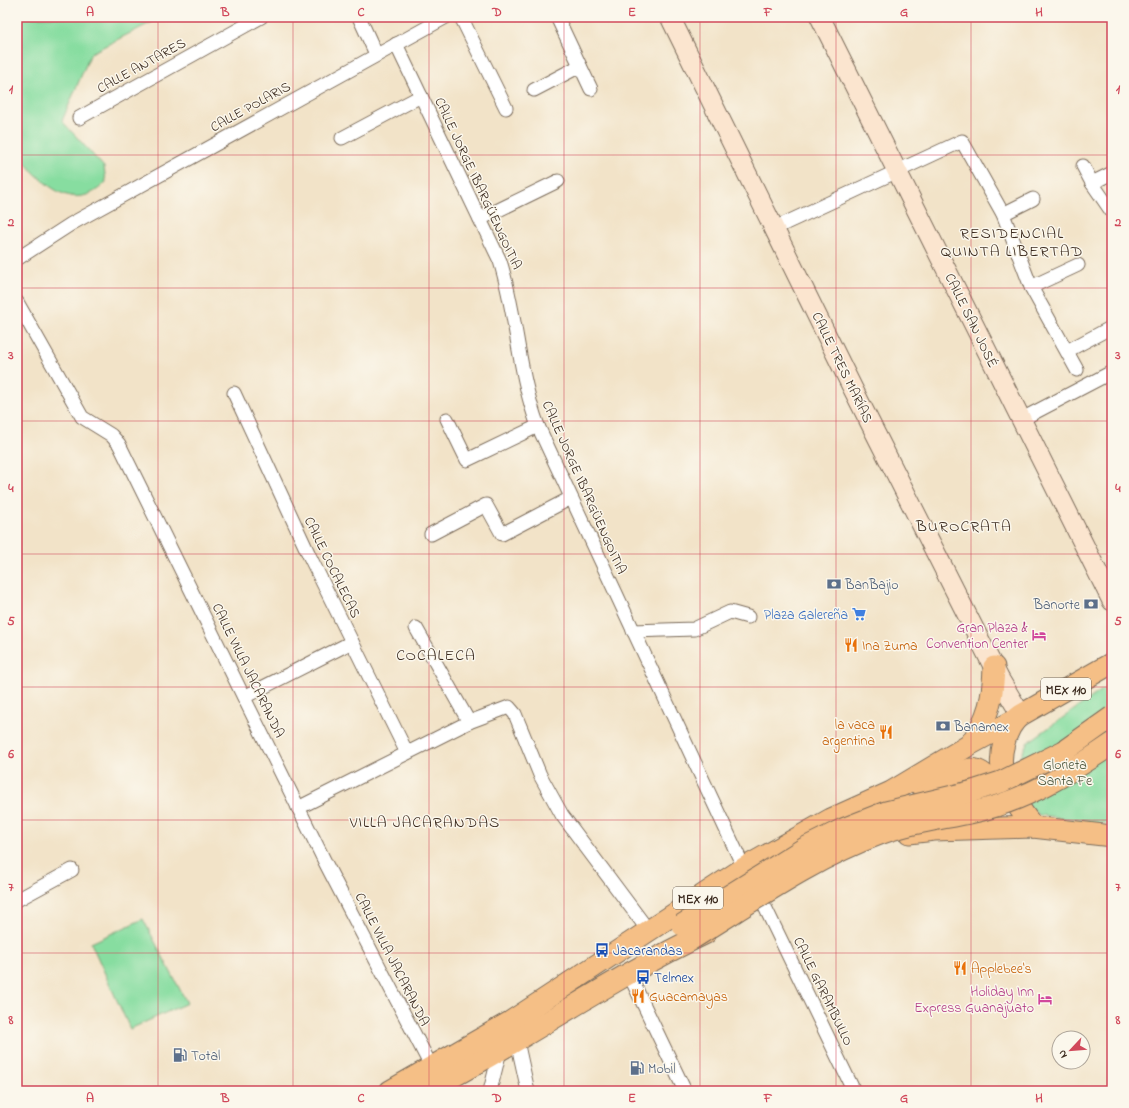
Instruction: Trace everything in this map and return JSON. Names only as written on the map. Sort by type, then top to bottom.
[{"type":"main road","name":"CALLE TRES MARÍAS","points":[[670,17],[853,389],[1018,717]]},
{"type":"main road","name":"CALLE SAN JOSÉ","points":[[820,17],[898,170],[1112,601]]},
{"type":"main road","name":"MEX 110","points":[[390,1091],[510,1022],[744,868],[831,819],[891,792],[1112,663]]},
{"type":"main road","points":[[971,744],[983,726],[989,711],[993,690],[994,667]]},
{"type":"main road","points":[[1018,717],[1007,733],[1001,754],[1002,774],[1012,799],[1033,827]]},
{"type":"main road","points":[[686,933],[805,848],[843,829],[886,812],[970,792],[1001,782],[1064,751],[1112,717]]},
{"type":"main road","points":[[572,982],[596,976],[686,933],[814,863],[850,846],[892,829],[975,812],[1005,803],[1074,770],[1112,744]]},
{"type":"main road","points":[[884,840],[905,828],[950,818],[979,808],[989,795],[990,789],[988,780],[984,773],[978,770],[970,769],[891,792]]},
{"type":"main road","name":"MEX 110","points":[[426,1091],[508,1046],[629,974],[686,933],[764,905],[847,855],[884,840],[911,832],[1033,827],[1112,836]]},
{"type":"street","name":"CALLE ANTARES","points":[[79,118],[261,17]]},
{"type":"street","points":[[359,17],[376,54]]},
{"type":"street","name":"CALLE POLARIS","points":[[17,259],[71,224],[376,54],[446,17]]},
{"type":"street","points":[[461,17],[506,108]]},
{"type":"street","points":[[557,17],[591,89]]},
{"type":"street","name":"CALLE JORGE IBARGÜENGOITIA","points":[[396,44],[500,261],[508,284],[530,406],[538,426],[744,868]]},
{"type":"street","points":[[534,90],[580,66]]},
{"type":"street","points":[[342,138],[421,96]]},
{"type":"street","points":[[774,228],[962,141],[1002,214],[1031,287],[1077,370]]},
{"type":"street","points":[[1083,166],[1092,183],[1112,212]]},
{"type":"street","points":[[1092,183],[1112,173]]},
{"type":"street","points":[[480,219],[558,181]]},
{"type":"street","points":[[1002,214],[1033,199]]},
{"type":"street","points":[[1031,287],[1078,265]]},
{"type":"street","name":"CALLE VILLA JACARANDA","points":[[17,302],[82,417],[111,435],[119,444],[298,808],[432,1068]]},
{"type":"street","points":[[1067,351],[1112,326]]},
{"type":"street","points":[[1022,419],[1112,372]]},
{"type":"street","name":"CALLE COCALECAS","points":[[234,393],[352,642],[408,753]]},
{"type":"street","points":[[447,419],[467,460],[538,426]]},
{"type":"street","points":[[432,534],[486,505],[502,534],[571,498]]},
{"type":"street","points":[[633,631],[694,629],[730,612],[748,617]]},
{"type":"street","points":[[416,628],[469,722]]},
{"type":"street","points":[[244,697],[352,642]]},
{"type":"street","points":[[298,808],[469,722],[509,707],[514,714],[540,775],[562,815],[648,930]]},
{"type":"street","points":[[17,900],[72,870]]},
{"type":"street","name":"CALLE GARAMBULLO","points":[[764,905],[854,1091]]},
{"type":"street","points":[[629,974],[685,1091]]},
{"type":"street","points":[[490,1091],[508,1046]]},
{"type":"street","points":[[508,1046],[528,1091]]},
{"type":"green space","points":[[17,17],[162,17],[91,53],[62,121],[104,167],[106,182],[93,192],[81,196],[69,196],[58,191],[36,175],[17,154]]},
{"type":"green space","name":"Glorieta Santa Fe","points":[[1112,683],[1112,824],[1039,815],[1024,802],[1013,773],[1027,743]]},
{"type":"green space","points":[[143,919],[187,1003],[130,1029],[91,943]]},
{"type":"place","name":"BanBajio","points":[[834,584]]},
{"type":"place","name":"Banorte","points":[[1091,604]]},
{"type":"place","name":"Plaza Galereña","points":[[859,614]]},
{"type":"place","name":"Gran Plaza & Convention Center","points":[[1039,635]]},
{"type":"place","name":"Ina Zuma","points":[[851,645]]},
{"type":"place","name":"Banamex","points":[[943,726]]},
{"type":"place","name":"la vaca argentina","points":[[886,732]]},
{"type":"place","name":"Jacarandas","points":[[602,950]]},
{"type":"place","name":"Applebee's","points":[[960,968]]},
{"type":"place","name":"Telmex","points":[[643,977]]},
{"type":"place","name":"Guacamayas","points":[[638,996]]},
{"type":"place","name":"Holiday Inn Express Guanajuato","points":[[1045,999]]},
{"type":"place","name":"Total","points":[[180,1055]]},
{"type":"place","name":"Mobil","points":[[637,1068]]},
{"type":"district","name":"RESIDENCIAL QUINTA LIBERTAD","points":[[1012,241]]},
{"type":"district","name":"BUROCRATA","points":[[964,525]]},
{"type":"district","name":"COCALECA","points":[[436,654]]},
{"type":"district","name":"VILLA JACARANDAS","points":[[425,821]]}]
